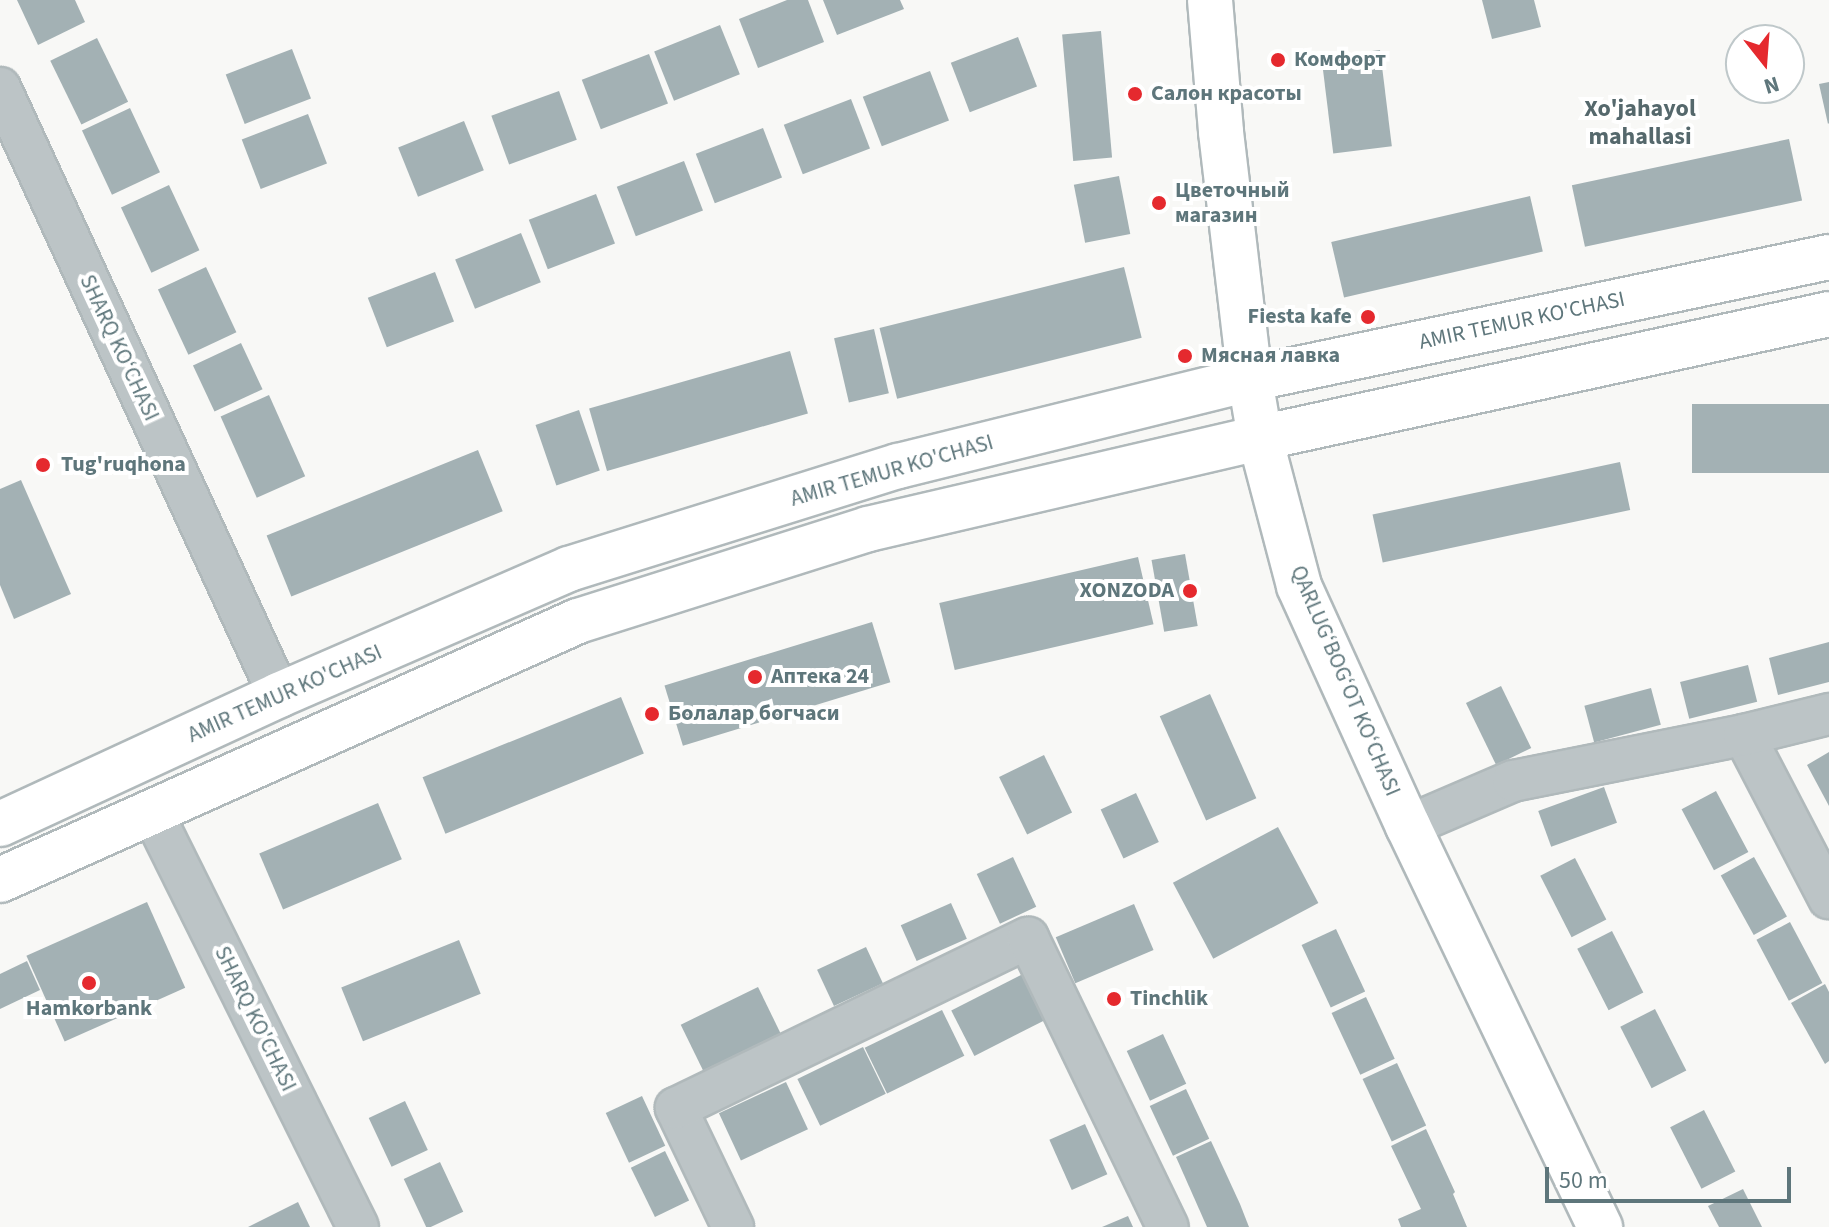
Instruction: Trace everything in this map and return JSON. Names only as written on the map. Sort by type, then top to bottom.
[{"type":"main road","name":"QARLUG‘BOG‘OT KO‘CHASI","points":[[1210,0],[1221,132],[1250,379],[1260,438],[1299,586],[1408,826],[1600,1227]]},
{"type":"main road","name":"AMIR TEMUR KO'CHASI","points":[[0,824],[279,695],[569,569],[898,466],[1250,379],[1829,257]]},
{"type":"main road","points":[[0,880],[578,621],[868,529],[1260,438],[1829,314]]},
{"type":"street","name":"SHARQ KO‘CHASI","points":[[0,88],[279,695]]},
{"type":"street","points":[[1408,826],[1513,781],[1744,735],[1829,714]]},
{"type":"street","points":[[1744,735],[1829,898]]},
{"type":"street","name":"SHARQ KO'CHASI","points":[[152,812],[358,1227]]},
{"type":"street","points":[[733,1227],[676,1108],[1028,938],[1168,1227]]},
{"type":"building","points":[[17,0],[75,0],[85,22],[38,45]]},
{"type":"building","points":[[787,0],[808,0],[824,42],[758,68],[739,19]]},
{"type":"building","points":[[823,0],[900,0],[904,9],[837,35]]},
{"type":"building","points":[[1482,0],[1534,0],[1541,27],[1492,39]]},
{"type":"building","points":[[720,25],[740,74],[674,101],[654,52]]},
{"type":"building","points":[[1101,31],[1112,158],[1073,161],[1062,34]]},
{"type":"building","points":[[1018,37],[1037,86],[970,112],[951,63]]},
{"type":"building","points":[[97,38],[128,102],[81,125],[50,61]]},
{"type":"building","points":[[292,49],[311,98],[245,124],[226,74]]},
{"type":"building","points":[[1380,50],[1392,146],[1333,153],[1321,57]]},
{"type":"building","points":[[649,54],[668,103],[601,129],[582,80]]},
{"type":"building","points":[[930,71],[949,120],[882,146],[863,97]]},
{"type":"building","points":[[1829,82],[1829,123],[1828,124],[1819,84]]},
{"type":"building","points":[[559,91],[577,140],[509,164],[491,116]]},
{"type":"building","points":[[851,99],[870,148],[803,174],[784,125]]},
{"type":"building","points":[[130,108],[160,172],[112,195],[82,130]]},
{"type":"building","points":[[308,114],[327,163],[261,189],[242,139]]},
{"type":"building","points":[[464,121],[484,170],[418,197],[398,148]]},
{"type":"building","points":[[763,128],[782,177],[715,203],[696,154]]},
{"type":"building","points":[[1789,139],[1802,201],[1585,247],[1572,185]]},
{"type":"building","points":[[684,161],[703,210],[636,236],[617,187]]},
{"type":"building","points":[[1119,176],[1130,234],[1085,243],[1074,185]]},
{"type":"building","points":[[169,185],[199,250],[151,273],[121,207]]},
{"type":"building","points":[[596,194],[615,243],[548,269],[529,220]]},
{"type":"building","points":[[1530,196],[1543,252],[1344,297],[1331,242]]},
{"type":"building","points":[[521,233],[541,282],[475,309],[455,260]]},
{"type":"building","points":[[206,267],[236,332],[188,355],[158,289]]},
{"type":"building","points":[[1124,267],[1142,338],[897,399],[879,328]]},
{"type":"building","points":[[435,272],[454,321],[387,347],[368,298]]},
{"type":"building","points":[[874,329],[889,393],[849,403],[834,338]]},
{"type":"building","points":[[241,343],[263,389],[215,412],[193,365]]},
{"type":"building","points":[[790,351],[808,413],[607,471],[589,409]]},
{"type":"building","points":[[269,395],[305,476],[257,498],[221,417]]},
{"type":"building","points":[[1692,404],[1829,404],[1829,473],[1692,473]]},
{"type":"building","points":[[579,410],[600,471],[556,485],[536,425]]},
{"type":"building","points":[[478,450],[503,511],[291,597],[267,535]]},
{"type":"building","points":[[1620,462],[1630,510],[1383,563],[1373,515]]},
{"type":"building","points":[[21,480],[71,594],[14,619],[0,585],[0,489]]},
{"type":"building","points":[[1185,554],[1198,626],[1164,632],[1152,560]]},
{"type":"building","points":[[1138,557],[1154,624],[955,670],[939,603]]},
{"type":"building","points":[[872,622],[890,682],[683,746],[664,685]]},
{"type":"building","points":[[1829,642],[1829,682],[1778,695],[1769,658]]},
{"type":"building","points":[[1748,665],[1757,702],[1689,719],[1680,682]]},
{"type":"building","points":[[1501,686],[1531,748],[1496,765],[1466,703]]},
{"type":"building","points":[[1651,688],[1661,725],[1594,743],[1584,706]]},
{"type":"building","points":[[1210,694],[1256,798],[1206,821],[1160,716]]},
{"type":"building","points":[[621,697],[644,754],[445,834],[423,777]]},
{"type":"building","points":[[1829,752],[1829,806],[1807,765]]},
{"type":"building","points":[[1044,755],[1072,813],[1027,834],[999,777]]},
{"type":"building","points":[[1604,787],[1617,823],[1551,847],[1538,811]]},
{"type":"building","points":[[1716,791],[1748,852],[1714,870],[1682,809]]},
{"type":"building","points":[[1136,793],[1159,842],[1123,858],[1101,809]]},
{"type":"building","points":[[378,803],[402,859],[283,910],[259,853]]},
{"type":"building","points":[[1278,827],[1318,903],[1213,959],[1173,883]]},
{"type":"building","points":[[1013,857],[1036,907],[1000,924],[977,874]]},
{"type":"building","points":[[1754,857],[1787,916],[1754,935],[1721,875]]},
{"type":"building","points":[[1575,858],[1606,919],[1572,937],[1540,876]]},
{"type":"building","points":[[147,902],[185,988],[65,1042],[26,956]]},
{"type":"building","points":[[951,903],[967,939],[917,961],[901,925]]},
{"type":"building","points":[[1134,904],[1154,950],[1075,983],[1056,937]]},
{"type":"building","points":[[1790,922],[1822,983],[1789,1001],[1756,940]]},
{"type":"building","points":[[1336,929],[1365,992],[1331,1008],[1302,945]]},
{"type":"building","points":[[1612,931],[1643,992],[1609,1010],[1577,949]]},
{"type":"building","points":[[459,940],[481,994],[363,1041],[341,988]]},
{"type":"building","points":[[866,947],[883,983],[834,1006],[817,970]]},
{"type":"building","points":[[27,961],[40,990],[0,1009],[0,974]]},
{"type":"building","points":[[1027,972],[1050,1017],[974,1056],[951,1011]]},
{"type":"building","points":[[1825,984],[1829,992],[1829,1061],[1825,1064],[1791,1003]]},
{"type":"building","points":[[758,987],[783,1039],[706,1077],[681,1025]]},
{"type":"building","points":[[1366,997],[1395,1059],[1360,1075],[1332,1013]]},
{"type":"building","points":[[1655,1009],[1686,1070],[1652,1088],[1620,1027]]},
{"type":"building","points":[[942,1010],[964,1056],[887,1094],[865,1048]]},
{"type":"building","points":[[1163,1034],[1186,1084],[1150,1101],[1127,1051]]},
{"type":"building","points":[[863,1047],[886,1094],[820,1126],[797,1079]]},
{"type":"building","points":[[1397,1063],[1426,1126],[1392,1142],[1363,1079]]},
{"type":"building","points":[[786,1082],[808,1129],[741,1160],[719,1113]]},
{"type":"building","points":[[1186,1089],[1209,1139],[1173,1156],[1150,1106]]},
{"type":"building","points":[[642,1096],[665,1146],[629,1163],[606,1113]]},
{"type":"building","points":[[405,1101],[428,1150],[392,1167],[369,1118]]},
{"type":"building","points":[[1704,1110],[1735,1171],[1701,1189],[1670,1127]]},
{"type":"building","points":[[1085,1124],[1107,1174],[1072,1190],[1049,1140]]},
{"type":"building","points":[[1426,1129],[1455,1192],[1453,1194],[1467,1227],[1401,1227],[1398,1219],[1421,1209],[1391,1146]]},
{"type":"building","points":[[1211,1141],[1249,1227],[1207,1227],[1176,1157]]},
{"type":"building","points":[[665,1151],[689,1200],[655,1217],[631,1168]]},
{"type":"building","points":[[440,1162],[463,1212],[426,1227],[404,1179]]},
{"type":"building","points":[[1743,1189],[1762,1227],[1719,1227],[1708,1206]]},
{"type":"building","points":[[298,1202],[310,1227],[248,1227]]},
{"type":"building","points":[[1128,1216],[1133,1227],[1102,1227]]},
{"type":"place","name":"Комфорт","points":[[1278,60]]},
{"type":"place","name":"Салон красоты","points":[[1135,94]]},
{"type":"place","name":"Цветочный магазин","points":[[1159,203]]},
{"type":"place","name":"Fiesta kafe","points":[[1368,317]]},
{"type":"place","name":"Мясная лавка","points":[[1185,356]]},
{"type":"place","name":"Tug'ruqhona","points":[[43,465]]},
{"type":"place","name":"XONZODA","points":[[1190,591]]},
{"type":"place","name":"Аптека 24","points":[[755,677]]},
{"type":"place","name":"Болалар богчаси","points":[[652,714]]},
{"type":"place","name":"Hamkorbank","points":[[89,983]]},
{"type":"place","name":"Tinchlik","points":[[1114,999]]},
{"type":"district","name":"Xo'jahayol mahallasi","points":[[1640,123]]}]
